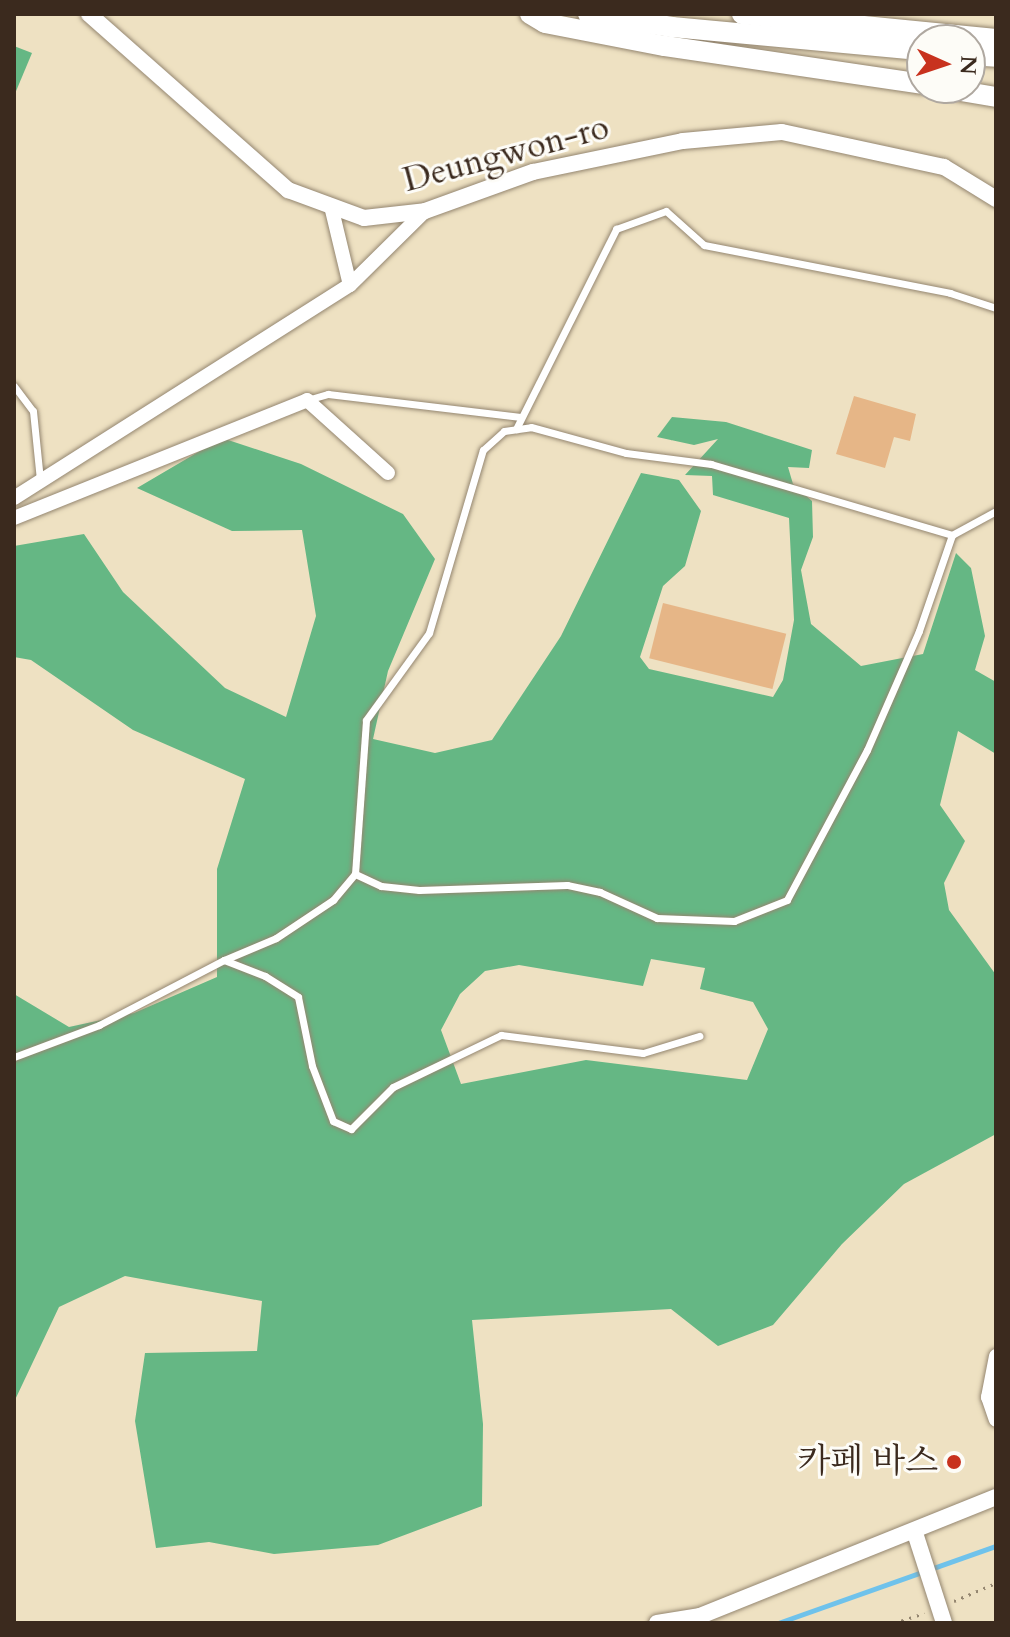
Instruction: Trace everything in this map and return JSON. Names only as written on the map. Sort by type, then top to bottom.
[{"type":"main road","points":[[530,14],[545,23],[665,46],[906,82]]},
{"type":"main road","points":[[588,14],[672,27],[906,49]]},
{"type":"main road","points":[[742,14],[996,39]]},
{"type":"street","name":"Deungwon-ro","points":[[89,14],[288,190],[364,218],[425,211],[533,172],[683,141],[782,132],[944,167],[996,199]]},
{"type":"street","points":[[331,206],[350,285]]},
{"type":"street","points":[[14,498],[350,285],[425,211]]},
{"type":"street","points":[[14,518],[307,400],[388,473]]},
{"type":"street","points":[[996,1356],[988,1397],[996,1420]]},
{"type":"street","points":[[657,1623],[700,1616],[918,1538],[996,1497]]},
{"type":"street","points":[[918,1538],[944,1623]]},
{"type":"lane","points":[[516,429],[616,229],[666,211],[704,245],[950,293],[996,308]]},
{"type":"lane","points":[[14,386],[33,411],[40,482]]},
{"type":"lane","points":[[307,400],[328,394],[521,417]]},
{"type":"lane","points":[[14,1057],[99,1025],[287,931],[333,900],[355,874],[366,720],[429,633],[483,450],[504,431],[531,427],[626,453],[711,464],[952,535]]},
{"type":"lane","points":[[355,874],[381,886],[419,890],[567,885],[600,892],[657,918],[734,921],[787,900],[867,750],[919,631],[952,535],[996,511]]},
{"type":"lane","points":[[224,960],[265,976],[298,997],[312,1066],[333,1121],[351,1129],[393,1087],[501,1035],[643,1053],[699,1036]]},
{"type":"green space","points":[[14,46],[32,53],[14,96]]},
{"type":"green space","points":[[672,417],[726,422],[812,450],[809,468],[788,467],[793,484],[812,501],[813,537],[801,570],[811,624],[861,666],[923,654],[956,553],[971,568],[985,636],[975,670],[996,682],[996,754],[958,731],[940,805],[965,841],[944,883],[949,910],[996,975],[996,1134],[904,1184],[842,1244],[773,1325],[718,1346],[671,1309],[472,1320],[483,1424],[482,1506],[378,1545],[274,1554],[209,1542],[156,1548],[135,1421],[145,1353],[257,1351],[262,1301],[125,1276],[59,1307],[14,1402],[14,994],[69,1027],[134,1013],[217,977],[217,869],[245,779],[133,730],[31,660],[14,657],[14,546],[84,534],[123,592],[225,688],[286,717],[316,616],[302,530],[232,531],[137,488],[222,438],[301,464],[403,514],[435,559],[388,671],[373,739],[435,753],[492,740],[561,636],[641,473],[679,480],[701,511],[685,566],[663,586],[640,657],[649,669],[773,697],[783,680],[794,620],[789,518],[713,495],[712,476],[685,475],[718,439],[694,445],[657,437]],"holes":[[[651,959],[705,968],[700,989],[753,1002],[768,1029],[747,1080],[586,1060],[461,1084],[441,1030],[460,994],[485,971],[519,965],[643,986]]]},
{"type":"building","points":[[854,396],[916,414],[910,441],[894,437],[885,468],[836,454]]},
{"type":"building","points":[[663,603],[786,634],[772,689],[649,658]]},
{"type":"waterway","points":[[778,1623],[996,1546]]},
{"type":"place","name":"카페 바스","points":[[954,1462]]}]
